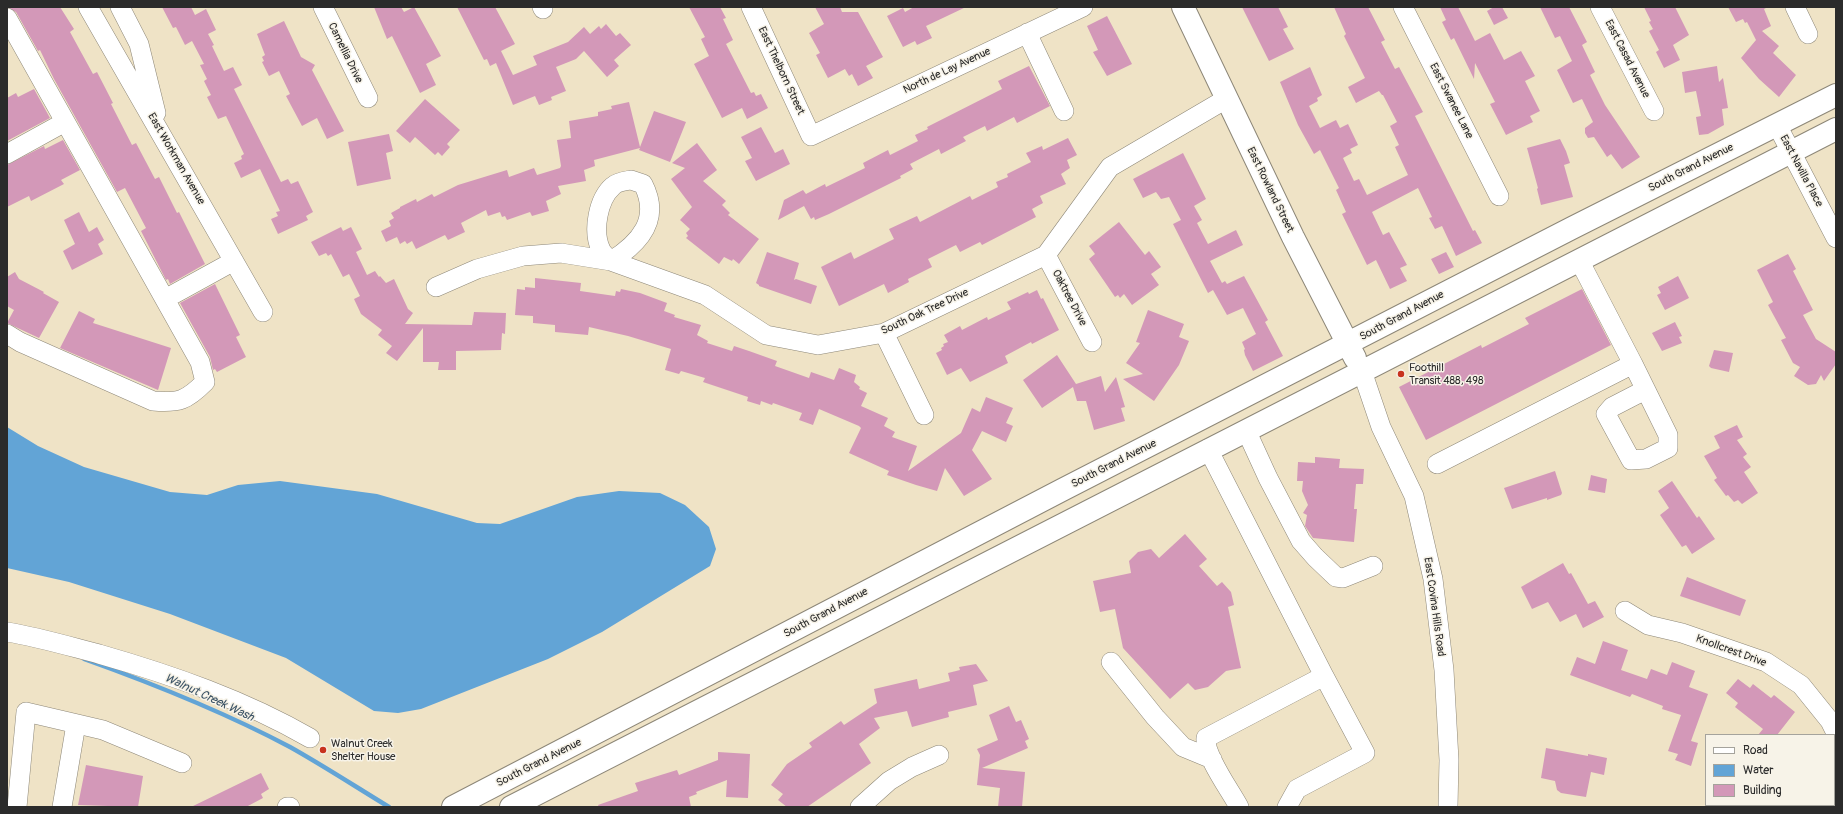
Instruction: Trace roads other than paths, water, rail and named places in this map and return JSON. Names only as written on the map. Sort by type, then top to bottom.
[{"type":"main road","name":"East Rowland Street","points":[[1183,7],[1293,237],[1362,371]]},
{"type":"main road","name":"South Grand Avenue","points":[[453,807],[1062,490],[1349,344],[1572,228],[1836,95]]},
{"type":"main road","points":[[511,807],[1836,129]]},
{"type":"street","name":"East Workman Avenue","points":[[88,7],[263,312]]},
{"type":"street","points":[[120,7],[139,44],[162,135]]},
{"type":"street","name":"Camellia Drive","points":[[323,7],[368,98]]},
{"type":"street","name":"East Thelborn Street","points":[[751,7],[811,136]]},
{"type":"street","name":"North de Lay Avenue","points":[[811,136],[1083,7]]},
{"type":"street","name":"East Swanee Lane","points":[[1403,7],[1499,196]]},
{"type":"street","name":"East Casad Avenue","points":[[1600,7],[1654,111]]},
{"type":"street","points":[[1795,7],[1808,34]]},
{"type":"street","points":[[7,18],[200,362],[205,382],[192,395],[174,403],[153,401],[20,342],[7,334]]},
{"type":"street","points":[[1027,33],[1064,111]]},
{"type":"street","name":"South Oak Tree Drive","points":[[436,287],[477,269],[523,256],[561,253],[612,261],[705,295],[766,335],[818,345],[884,333],[1046,255],[1110,167],[1226,99]]},
{"type":"street","points":[[7,154],[65,122]]},
{"type":"street","name":"East Navilla Place","points":[[1777,125],[1836,238]]},
{"type":"street","name":"Oaktree Drive","points":[[1046,255],[1092,342]]},
{"type":"street","points":[[1579,260],[1645,390]]},
{"type":"street","points":[[165,299],[234,261]]},
{"type":"street","points":[[884,333],[924,415]]},
{"type":"street","points":[[1437,464],[1633,364]]},
{"type":"street","name":"East Covina Hills Road","points":[[1362,371],[1381,427],[1414,496],[1432,579],[1444,670],[1449,760],[1448,807]]},
{"type":"street","points":[[1246,430],[1268,478],[1301,541],[1315,557],[1336,577],[1343,578],[1373,566]]},
{"type":"street","points":[[1208,449],[1365,753],[1297,789],[1287,807]]},
{"type":"street","name":"Knollcrest Drive","points":[[1625,611],[1648,625],[1682,633],[1766,662],[1801,686],[1830,721],[1836,733]]},
{"type":"street","points":[[7,632],[37,637],[139,666],[232,698],[310,738]]},
{"type":"street","points":[[1111,662],[1155,717],[1183,747],[1212,759]]},
{"type":"street","points":[[1239,807],[1212,759],[1206,744],[1206,738],[1324,676]]},
{"type":"street","points":[[18,807],[26,712],[103,730],[182,764]]},
{"type":"street","points":[[62,807],[76,724]]},
{"type":"street","points":[[860,807],[889,781],[912,767],[939,755]]},
{"type":"water","points":[[7,427],[38,446],[84,467],[170,492],[207,495],[238,485],[280,481],[377,494],[477,523],[500,524],[577,497],[619,491],[660,493],[685,505],[709,527],[716,549],[710,566],[602,632],[548,659],[421,709],[398,713],[374,711],[286,658],[170,614],[69,582],[7,568]]},
{"type":"waterway","name":"Walnut Creek Wash","points":[[84,659],[188,699],[265,734],[303,754],[389,807]]},
{"type":"place","name":"Foothill Transit 488, 498","points":[[1401,374]]},
{"type":"place","name":"Walnut Creek Shelter House","points":[[323,750]]}]
